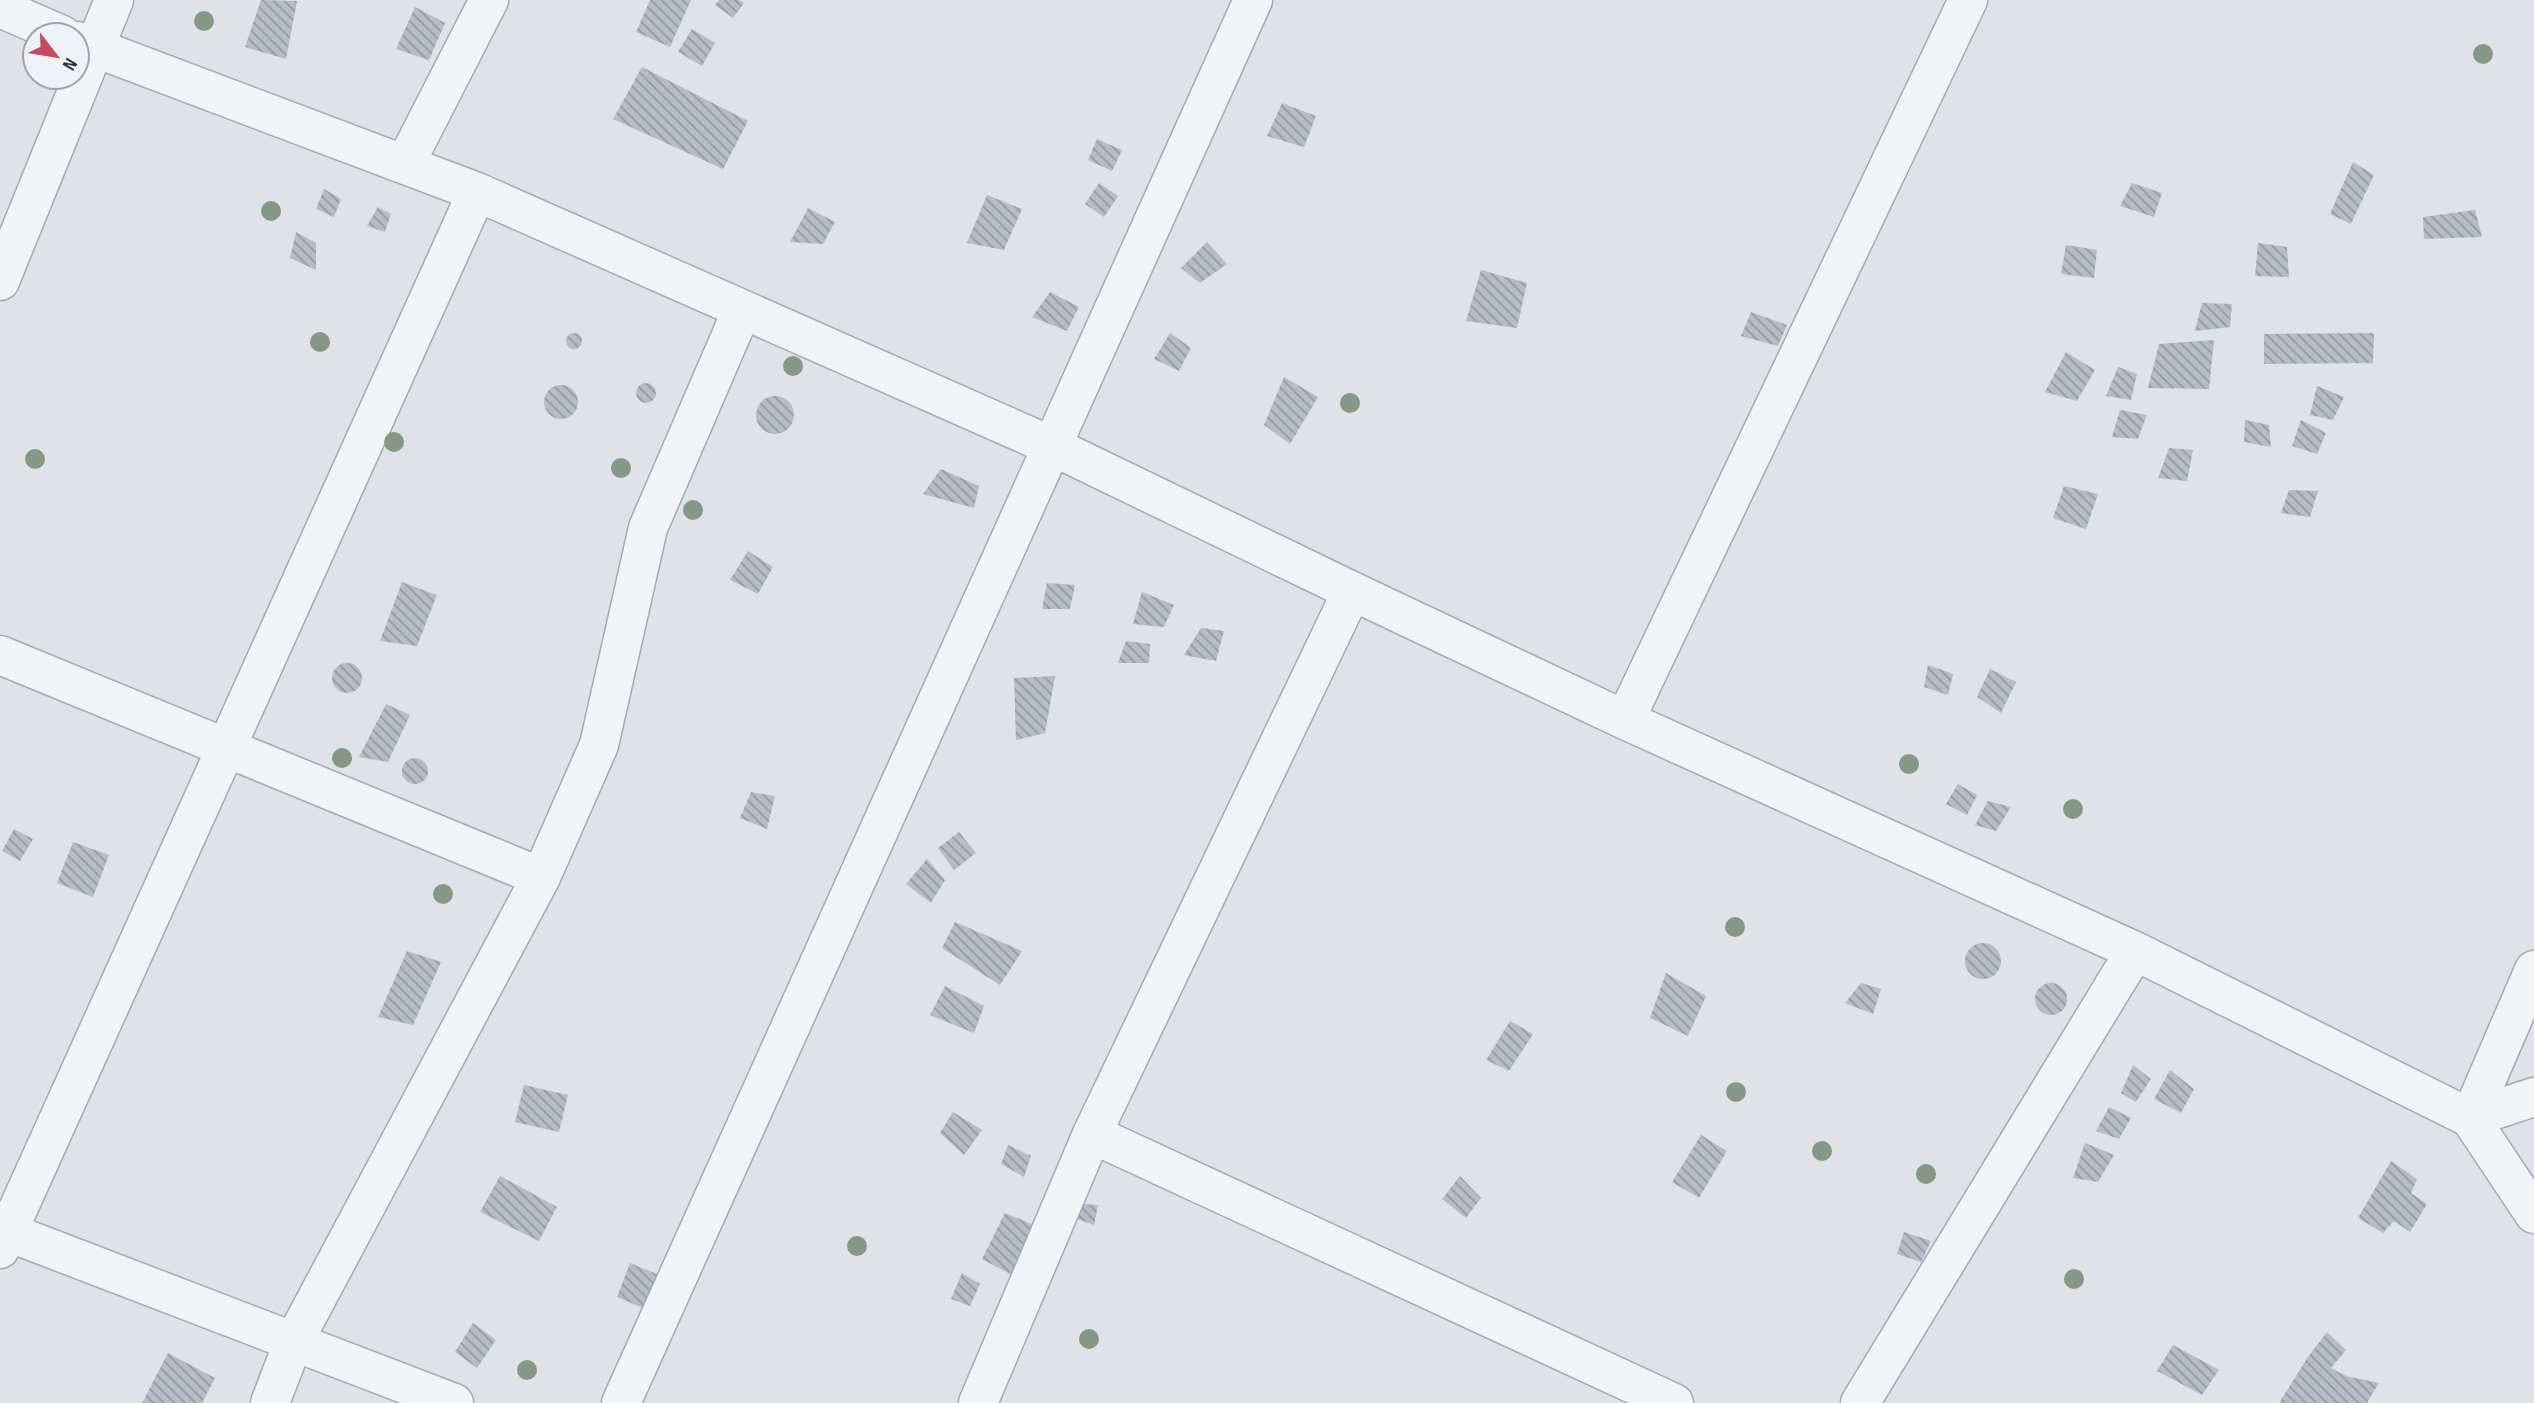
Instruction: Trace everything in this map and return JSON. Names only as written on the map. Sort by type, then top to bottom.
[{"type":"street","points":[[91,27],[114,0]]},
{"type":"street","points":[[405,164],[489,0]]},
{"type":"street","points":[[621,1403],[1054,447],[1253,0]]},
{"type":"street","points":[[1625,720],[1968,0]]},
{"type":"street","points":[[0,8],[30,21]]},
{"type":"street","points":[[91,47],[477,192],[1054,447],[1352,592],[1625,720],[2135,951],[2470,1118],[2534,1214]]},
{"type":"street","points":[[0,281],[62,91]]},
{"type":"street","points":[[454,1403],[2,1237],[477,192]]},
{"type":"street","points":[[270,1403],[293,1343],[541,877],[599,745],[648,528],[742,310]]},
{"type":"street","points":[[978,1403],[1092,1134],[1352,592]]},
{"type":"street","points":[[0,655],[541,877]]},
{"type":"street","points":[[1860,1403],[2135,951]]},
{"type":"street","points":[[2470,1118],[2534,970]]},
{"type":"street","points":[[2470,1118],[2534,1097]]},
{"type":"street","points":[[1092,1134],[1674,1403]]},
{"type":"building","points":[[261,0],[297,1],[286,59],[245,47]]},
{"type":"building","points":[[650,0],[691,0],[670,47],[636,32]]},
{"type":"building","points":[[719,0],[739,0],[744,3],[733,18],[715,5]]},
{"type":"building","points":[[415,7],[445,23],[429,60],[396,49]]},
{"type":"building","points":[[692,29],[715,43],[702,66],[678,52]]},
{"type":"building","points":[[642,67],[748,121],[723,169],[613,119]]},
{"type":"building","points":[[1282,103],[1316,116],[1304,147],[1267,136]]},
{"type":"building","points":[[1097,139],[1122,150],[1112,171],[1088,160]]},
{"type":"building","points":[[2353,162],[2374,175],[2351,224],[2330,214]]},
{"type":"building","points":[[1099,183],[1118,196],[1104,217],[1085,204]]},
{"type":"building","points":[[2132,183],[2162,193],[2154,217],[2120,206]]},
{"type":"building","points":[[324,189],[341,199],[334,217],[316,209]]},
{"type":"building","points":[[987,195],[1022,209],[1004,250],[967,243]]},
{"type":"building","points":[[378,207],[391,214],[385,232],[367,226]]},
{"type":"building","points":[[808,208],[835,222],[823,244],[790,242]]},
{"type":"building","points":[[2475,210],[2482,237],[2424,239],[2423,217]]},
{"type":"building","points":[[296,232],[316,243],[316,270],[290,258]]},
{"type":"building","points":[[1207,242],[1227,264],[1200,283],[1181,268]]},
{"type":"building","points":[[2258,243],[2287,247],[2289,277],[2255,276]]},
{"type":"building","points":[[2066,245],[2097,250],[2094,278],[2061,274]]},
{"type":"building","points":[[1481,270],[1527,283],[1517,328],[1466,321]]},
{"type":"building","points":[[1050,292],[1079,307],[1067,331],[1032,317]]},
{"type":"building","points":[[2202,303],[2232,304],[2230,327],[2195,331]]},
{"type":"building","points":[[1751,312],[1787,325],[1778,346],[1741,336]]},
{"type":"building","points":[[571,333],[577,333],[582,341],[580,347],[571,349],[566,344],[566,338]]},
{"type":"building","points":[[1170,333],[1191,348],[1179,371],[1154,359]]},
{"type":"building","points":[[2374,333],[2373,363],[2264,364],[2264,334]]},
{"type":"building","points":[[2214,340],[2209,389],[2148,388],[2159,344]]},
{"type":"building","points":[[2066,352],[2095,370],[2077,401],[2045,392]]},
{"type":"building","points":[[2118,367],[2137,374],[2131,400],[2106,396]]},
{"type":"building","points":[[1284,377],[1318,397],[1290,444],[1264,425]]},
{"type":"building","points":[[642,383],[650,383],[656,393],[650,403],[642,403],[636,397],[636,389]]},
{"type":"building","points":[[561,385],[573,390],[578,402],[573,414],[561,419],[549,414],[544,402],[549,390]]},
{"type":"building","points":[[2317,386],[2344,397],[2333,420],[2310,415]]},
{"type":"building","points":[[775,396],[788,402],[794,415],[788,428],[775,434],[762,428],[756,415],[762,402]]},
{"type":"building","points":[[2120,410],[2147,415],[2138,439],[2112,437]]},
{"type":"building","points":[[2245,420],[2269,425],[2271,447],[2244,442]]},
{"type":"building","points":[[2301,420],[2326,433],[2317,454],[2292,446]]},
{"type":"building","points":[[2169,448],[2193,450],[2187,481],[2158,478]]},
{"type":"building","points":[[941,469],[979,486],[974,508],[923,494]]},
{"type":"building","points":[[2064,486],[2098,494],[2086,529],[2053,518]]},
{"type":"building","points":[[2289,490],[2318,491],[2310,517],[2281,513]]},
{"type":"building","points":[[748,551],[773,567],[758,594],[730,580]]},
{"type":"building","points":[[402,582],[437,595],[417,646],[380,641]]},
{"type":"building","points":[[1047,583],[1075,585],[1070,609],[1042,609]]},
{"type":"building","points":[[1142,592],[1174,605],[1164,627],[1133,624]]},
{"type":"building","points":[[1201,628],[1224,631],[1216,661],[1184,655]]},
{"type":"building","points":[[1126,641],[1150,644],[1149,663],[1118,663]]},
{"type":"building","points":[[347,663],[357,668],[362,678],[357,688],[347,693],[337,688],[332,678],[337,668]]},
{"type":"building","points":[[1928,665],[1953,674],[1948,695],[1924,687]]},
{"type":"building","points":[[1990,669],[2016,682],[2001,713],[1977,697]]},
{"type":"building","points":[[1055,676],[1045,733],[1016,740],[1014,678]]},
{"type":"building","points":[[386,704],[410,715],[388,762],[359,757]]},
{"type":"building","points":[[415,758],[424,762],[428,771],[424,780],[415,784],[406,780],[402,771],[406,762]]},
{"type":"building","points":[[1958,784],[1977,795],[1967,815],[1946,804]]},
{"type":"building","points":[[751,792],[775,796],[767,829],[740,818]]},
{"type":"building","points":[[1988,801],[2011,807],[1996,831],[1975,825]]},
{"type":"building","points":[[14,829],[33,839],[20,861],[2,851]]},
{"type":"building","points":[[959,832],[976,853],[954,870],[938,848]]},
{"type":"building","points":[[73,842],[109,855],[93,897],[57,883]]},
{"type":"building","points":[[927,859],[945,880],[931,903],[906,884]]},
{"type":"building","points":[[955,922],[1022,951],[1000,985],[942,948]]},
{"type":"building","points":[[1983,943],[1995,949],[2001,961],[1995,973],[1983,979],[1971,973],[1965,961],[1971,949]]},
{"type":"building","points":[[407,951],[441,962],[413,1025],[378,1017]]},
{"type":"building","points":[[1666,973],[1706,996],[1688,1036],[1650,1018]]},
{"type":"building","points":[[1861,983],[1881,989],[1873,1014],[1845,1003]]},
{"type":"building","points":[[2051,983],[2062,988],[2067,999],[2062,1010],[2051,1015],[2040,1010],[2035,999],[2040,988]]},
{"type":"building","points":[[945,986],[984,1006],[974,1033],[930,1015]]},
{"type":"building","points":[[1510,1021],[1533,1034],[1509,1071],[1486,1060]]},
{"type":"building","points":[[2133,1065],[2151,1079],[2136,1102],[2121,1093]]},
{"type":"building","points":[[2170,1070],[2194,1089],[2181,1113],[2154,1099]]},
{"type":"building","points":[[524,1085],[568,1095],[559,1132],[515,1122]]},
{"type":"building","points":[[2109,1107],[2131,1118],[2119,1139],[2096,1131]]},
{"type":"building","points":[[953,1112],[982,1130],[964,1155],[940,1133]]},
{"type":"building","points":[[1701,1135],[1727,1151],[1699,1198],[1672,1182]]},
{"type":"building","points":[[2085,1143],[2114,1155],[2098,1182],[2073,1178]]},
{"type":"building","points":[[1008,1145],[1031,1156],[1024,1177],[1001,1164]]},
{"type":"building","points":[[2391,1161],[2417,1179],[2411,1193],[2427,1204],[2410,1232],[2394,1221],[2383,1233],[2358,1218]]},
{"type":"building","points":[[500,1176],[557,1207],[539,1241],[480,1212]]},
{"type":"building","points":[[1460,1176],[1481,1198],[1466,1218],[1442,1199]]},
{"type":"building","points":[[1081,1204],[1098,1205],[1094,1225],[1077,1219]]},
{"type":"building","points":[[1005,1213],[1036,1226],[1010,1274],[982,1259]]},
{"type":"building","points":[[1904,1232],[1931,1241],[1921,1262],[1897,1254]]},
{"type":"building","points":[[630,1263],[664,1277],[650,1311],[617,1297]]},
{"type":"building","points":[[962,1273],[980,1284],[970,1306],[951,1299]]},
{"type":"building","points":[[473,1323],[496,1340],[477,1368],[455,1352]]},
{"type":"building","points":[[2327,1332],[2346,1350],[2331,1368],[2346,1376],[2379,1383],[2367,1403],[2279,1403],[2308,1357]]},
{"type":"building","points":[[2173,1345],[2219,1370],[2202,1395],[2157,1371]]},
{"type":"building","points":[[168,1353],[215,1378],[202,1403],[142,1403]]}]
